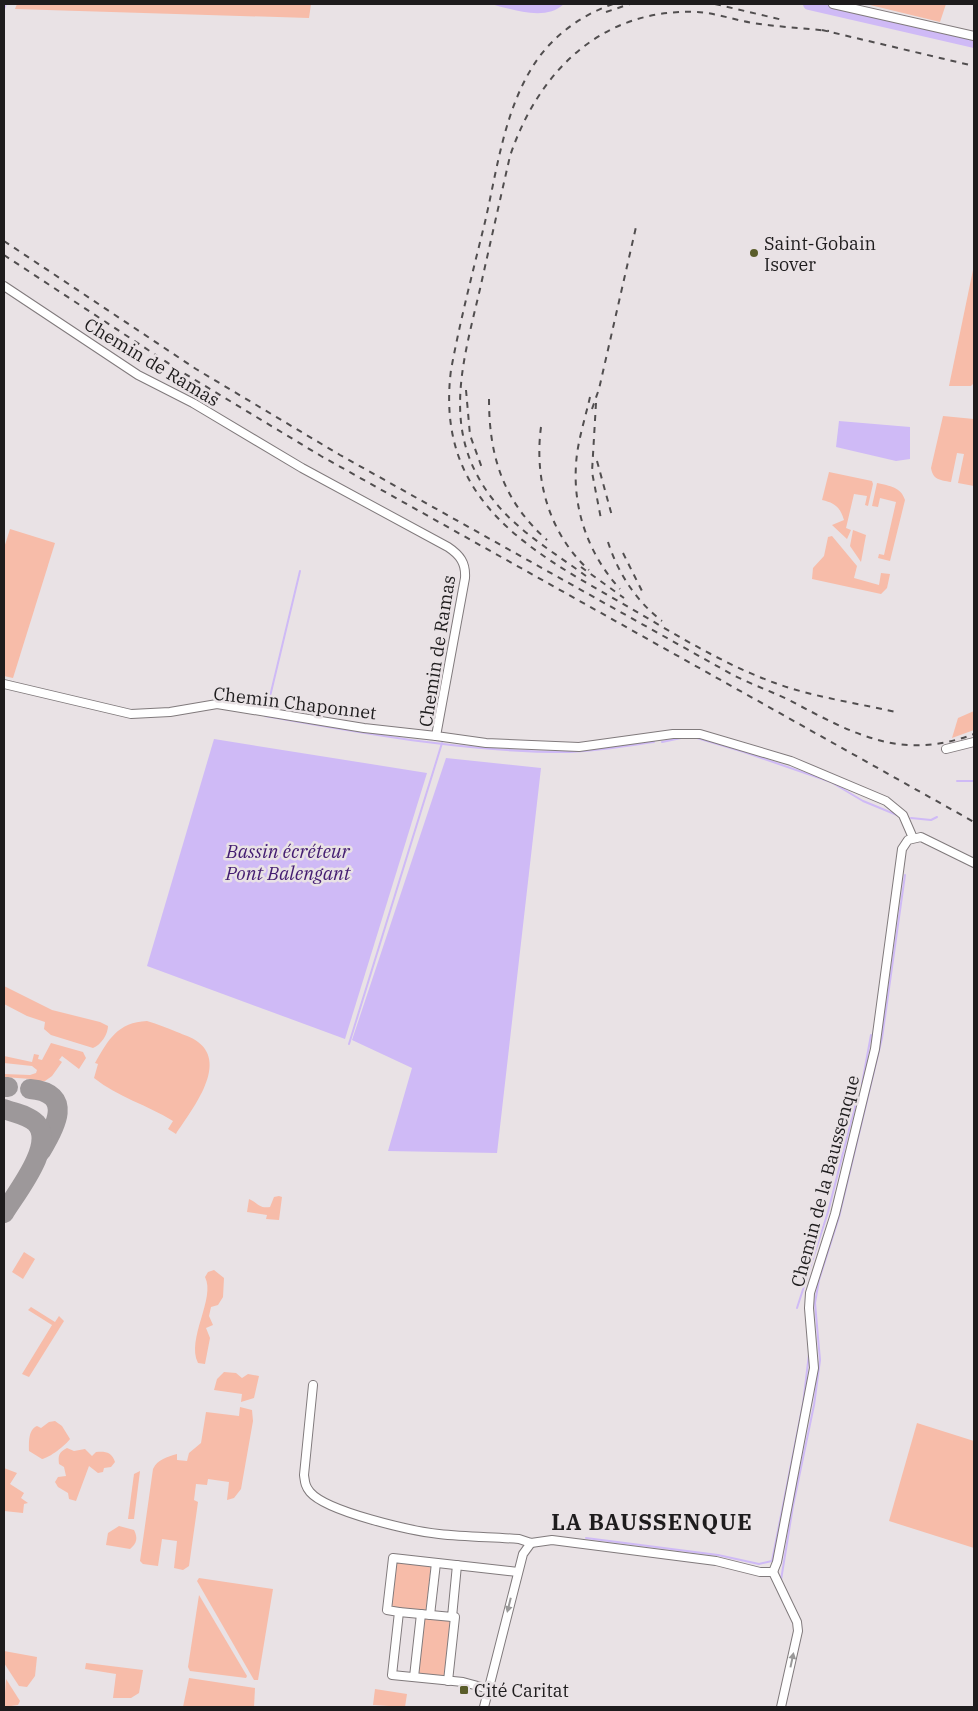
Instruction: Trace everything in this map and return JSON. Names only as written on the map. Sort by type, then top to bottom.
[{"type":"street","points":[[833,4],[974,36]]},
{"type":"street","name":"Chemin de Ramas","points":[[4,286],[138,375],[193,402],[229,426],[448,547],[460,557],[464,565],[465,578],[436,736],[486,743],[579,747],[672,734],[700,734],[791,761],[886,801],[903,815],[913,838]]},
{"type":"street","name":"Chemin Chaponnet","points":[[4,684],[131,714],[170,712],[217,704],[364,728],[436,736]]},
{"type":"street","points":[[946,749],[974,742]]},
{"type":"street","points":[[913,838],[930,841],[974,862]]},
{"type":"street","name":"Chemin de la Baussenque","points":[[773,1572],[779,1552],[814,1368],[809,1308],[810,1293],[835,1214],[875,1049],[902,849],[905,843],[913,838]]},
{"type":"street","points":[[313,1386],[304,1475],[305,1485],[311,1494],[347,1511],[414,1530],[440,1534],[519,1539],[531,1543],[552,1540],[716,1560],[760,1572],[773,1572],[797,1622],[798,1631],[781,1707]]},
{"type":"street","points":[[484,1707],[523,1554],[531,1543]]},
{"type":"street","points":[[452,1617],[387,1610],[393,1558],[518,1572]]},
{"type":"street","points":[[430,1615],[436,1563]]},
{"type":"street","points":[[448,1681],[455,1618],[452,1617],[457,1565]]},
{"type":"street","points":[[399,1612],[392,1675],[463,1682],[489,1689]]},
{"type":"street","points":[[414,1677],[421,1614]]},
{"type":"shaded area","points":[[17,4],[311,4],[309,18],[15,9]]},
{"type":"shaded area","points":[[866,4],[946,4],[940,22]]},
{"type":"shaded area","points":[[974,265],[974,383],[971,386],[949,386]]},
{"type":"shaded area","points":[[943,416],[974,419],[974,486],[958,483],[964,454],[957,453],[951,482],[938,479],[933,475],[931,468]]},
{"type":"shaded area","points":[[829,472],[872,481],[873,484],[868,506],[865,505],[867,496],[854,494],[846,528],[851,530],[847,539],[832,525],[844,520],[841,512],[834,504],[822,500]]},
{"type":"shaded area","points":[[877,483],[891,486],[898,490],[905,500],[890,561],[878,558],[879,554],[884,555],[896,502],[880,498],[878,507],[872,506]]},
{"type":"shaded area","points":[[10,529],[55,543],[13,678],[4,676],[4,548]]},
{"type":"shaded area","points":[[853,530],[866,535],[861,562],[850,546]]},
{"type":"shaded area","points":[[832,536],[857,566],[854,578],[879,585],[881,573],[890,574],[887,588],[881,594],[812,579],[813,568],[824,556],[828,537]]},
{"type":"shaded area","points":[[974,711],[974,730],[952,738],[958,718]]},
{"type":"shaded area","points":[[4,986],[52,1010],[100,1022],[108,1026],[105,1036],[93,1048],[51,1035],[44,1029],[45,1022],[27,1016],[4,1004]]},
{"type":"shaded area","points":[[147,1021],[196,1040],[207,1052],[210,1063],[204,1088],[176,1134],[168,1129],[173,1121],[103,1085],[94,1078],[98,1064],[95,1063],[115,1034],[128,1025]]},
{"type":"shaded area","points":[[51,1043],[83,1052],[86,1058],[79,1069],[62,1056],[59,1060],[62,1062],[52,1076],[45,1081],[31,1082],[31,1079],[4,1077],[4,1074],[30,1075],[36,1073],[37,1070],[32,1066],[4,1063],[4,1056],[32,1062],[34,1054],[39,1055],[38,1059],[42,1060]]},
{"type":"shaded area","points":[[274,1197],[282,1197],[279,1220],[266,1219],[267,1215],[247,1212],[249,1199],[261,1206],[270,1207]]},
{"type":"shaded area","points":[[24,1252],[35,1259],[23,1279],[12,1272]]},
{"type":"shaded area","points":[[214,1270],[224,1278],[223,1297],[218,1305],[211,1307],[209,1316],[213,1325],[206,1328],[210,1338],[205,1364],[198,1363],[195,1353],[196,1342],[207,1296],[205,1277],[208,1272]]},
{"type":"shaded area","points":[[31,1307],[55,1322],[59,1316],[64,1321],[29,1377],[22,1374],[52,1325],[28,1310]]},
{"type":"shaded area","points":[[224,1372],[236,1373],[242,1378],[248,1374],[259,1376],[254,1398],[241,1402],[242,1394],[214,1390],[217,1379]]},
{"type":"shaded area","points":[[240,1407],[252,1410],[253,1421],[241,1489],[234,1498],[227,1500],[229,1482],[208,1479],[207,1485],[196,1484],[194,1500],[198,1502],[189,1566],[183,1570],[174,1568],[177,1541],[162,1539],[158,1566],[143,1564],[140,1561],[153,1469],[163,1459],[177,1454],[177,1460],[187,1461],[189,1453],[201,1443],[206,1412],[239,1416]]},
{"type":"shaded area","points":[[55,1421],[62,1426],[70,1439],[57,1451],[42,1459],[29,1451],[29,1440],[32,1430],[37,1426],[41,1428],[49,1422]]},
{"type":"shaded area","points":[[917,1423],[974,1441],[974,1548],[889,1521]]},
{"type":"shaded area","points":[[67,1448],[74,1451],[85,1449],[92,1456],[96,1452],[105,1452],[112,1456],[115,1462],[111,1467],[104,1468],[103,1472],[98,1473],[89,1466],[76,1501],[69,1499],[68,1493],[58,1487],[55,1482],[58,1477],[66,1476],[64,1467],[59,1464],[59,1458],[61,1452]]},
{"type":"shaded area","points":[[4,1468],[17,1473],[10,1484],[24,1493],[21,1498],[28,1503],[24,1504],[23,1513],[4,1511]]},
{"type":"shaded area","points":[[140,1471],[134,1519],[128,1519],[134,1474]]},
{"type":"shaded area","points":[[119,1526],[134,1530],[136,1540],[130,1549],[106,1545],[108,1533]]},
{"type":"shaded area","points":[[396,1562],[431,1566],[426,1611],[391,1607]]},
{"type":"shaded area","points":[[199,1578],[273,1589],[258,1680],[254,1680],[197,1581]]},
{"type":"shaded area","points":[[199,1595],[247,1676],[246,1678],[190,1671],[188,1667]]},
{"type":"shaded area","points":[[424,1617],[450,1620],[444,1677],[418,1674]]},
{"type":"shaded area","points":[[4,1651],[37,1657],[35,1676],[27,1687],[19,1686],[4,1663]]},
{"type":"shaded area","points":[[86,1663],[143,1670],[139,1693],[131,1698],[113,1698],[116,1674],[85,1669]]},
{"type":"shaded area","points":[[189,1678],[255,1688],[254,1707],[183,1707]]},
{"type":"shaded area","points":[[6,1679],[20,1701],[18,1705],[4,1707]]},
{"type":"shaded area","points":[[375,1689],[407,1694],[405,1707],[373,1705]]},
{"type":"water","points":[[490,4],[564,4],[548,12],[528,13]]},
{"type":"water","points":[[839,421],[910,427],[910,459],[896,461],[836,447]]},
{"type":"water","name":"Bassin écréteur Pont Balengant","points":[[214,739],[427,773],[345,1039],[147,966]]},
{"type":"water","points":[[446,758],[541,768],[497,1153],[388,1151],[412,1068],[352,1040]]},
{"type":"waterway","points":[[4,9],[6,4]]},
{"type":"waterway","points":[[809,4],[974,42]]},
{"type":"waterway","points":[[267,709],[300,571]]},
{"type":"waterway","points":[[266,714],[265,716],[376,735],[489,749],[575,752],[654,742]]},
{"type":"waterway","points":[[662,742],[681,738],[697,738],[744,752],[831,782],[863,801],[897,815]]},
{"type":"waterway","points":[[349,1044],[442,743]]},
{"type":"waterway","points":[[957,781],[974,781]]},
{"type":"waterway","points":[[911,818],[931,820],[937,817]]},
{"type":"waterway","points":[[781,1580],[793,1506],[814,1405],[820,1360],[815,1303],[819,1280],[839,1217],[882,1038],[905,875]]},
{"type":"waterway","points":[[862,1084],[871,1035]]},
{"type":"waterway","points":[[797,1308],[828,1212],[855,1106]]},
{"type":"waterway","points":[[586,1538],[718,1555],[759,1564],[772,1561],[803,1404],[809,1354]]},
{"type":"waterway","points":[[785,1704],[800,1638]]},
{"type":"taxiway","points":[[30,1089],[44,1092],[53,1097],[57,1104],[56,1122],[41,1151]]},
{"type":"taxiway","points":[[4,1109],[33,1120],[41,1132],[38,1155],[25,1181],[4,1213]]},
{"type":"railway","points":[[613,4],[578,21],[540,55],[523,84],[508,122],[451,370],[450,414],[457,452],[472,485],[493,513],[520,538],[551,561],[585,582],[696,646],[755,675],[804,692],[896,712]]},
{"type":"railway","points":[[606,12],[630,4]]},
{"type":"railway","points":[[715,4],[783,20]]},
{"type":"railway","points":[[586,576],[526,533],[495,502],[478,476],[467,451],[461,425],[462,372],[467,345],[510,156],[523,125],[538,97],[557,72],[579,50],[604,33],[632,21],[663,14],[697,12],[746,22],[829,31]]},
{"type":"railway","points":[[822,30],[974,66]]},
{"type":"railway","points":[[592,409],[599,389],[636,227]]},
{"type":"railway","points":[[4,241],[196,369],[340,455],[733,675],[856,733],[878,740],[900,744],[923,745],[948,742],[974,734]]},
{"type":"railway","points":[[4,255],[177,369],[321,456],[974,822]]},
{"type":"railway","points":[[466,390],[470,435],[482,468]]},
{"type":"railway","points":[[590,397],[577,457],[577,499],[585,532],[592,547],[609,576],[620,589]]},
{"type":"railway","points":[[489,399],[492,440],[502,476],[519,510],[547,540]]},
{"type":"railway","points":[[596,403],[592,472],[601,519]]},
{"type":"railway","points":[[541,427],[540,466],[547,504],[554,523],[564,540],[575,556],[589,570]]},
{"type":"railway","points":[[597,461],[612,516]]},
{"type":"railway","points":[[608,542],[617,565],[629,586],[644,605],[662,621]]},
{"type":"railway","points":[[623,553],[644,595]]},
{"type":"railway","points":[[581,567],[624,598]]},
{"type":"place","name":"Saint-Gobain Isover","points":[[754,253]]},
{"type":"place","name":"Cité Caritat","points":[[464,1690]]},
{"type":"district","name":"LA BAUSSENQUE","points":[[652,1521]]}]
